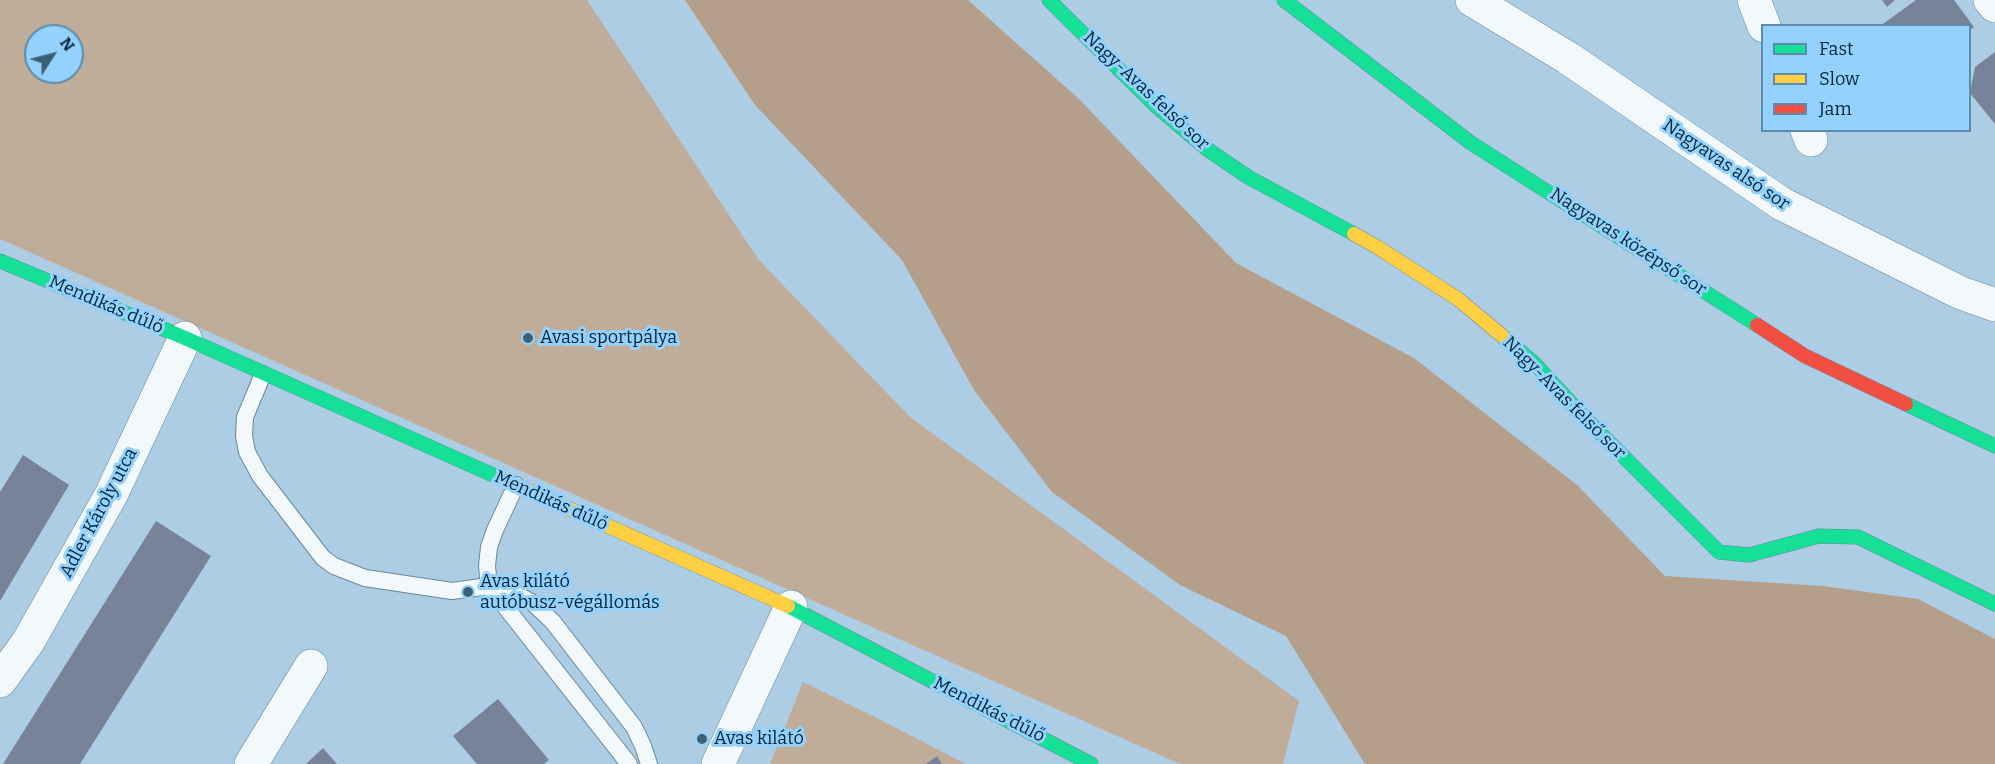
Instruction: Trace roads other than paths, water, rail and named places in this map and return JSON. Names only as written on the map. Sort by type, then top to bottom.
[{"type":"street","name":"Nagy-Avas felső sor","points":[[1049,0],[1156,106],[1207,149],[1248,177],[1377,247],[1458,299],[1535,364],[1591,425],[1719,552],[1749,555],[1819,536],[1858,537],[1995,604]]},
{"type":"street","name":"Nagyavas középső sor","points":[[1284,0],[1471,142],[1805,356],[1995,446]]},
{"type":"street","name":"Nagyavas alsó sor","points":[[1472,0],[1568,58],[1782,204],[1961,293],[1995,305]]},
{"type":"street","points":[[1754,0],[1763,24]]},
{"type":"street","points":[[1990,0],[1995,6]]},
{"type":"street","name":"Mendikás dűlő","points":[[0,261],[185,338],[791,607],[1063,757],[1091,764]]},
{"type":"street","name":"Adler Károly utca","points":[[0,681],[28,642],[111,495],[185,338]]},
{"type":"street","points":[[718,764],[791,607]]},
{"type":"street","points":[[251,764],[311,666]]},
{"type":"lane","points":[[263,374],[245,417],[244,436],[247,452],[260,476],[323,558],[334,566],[365,578],[452,591],[489,586],[514,593],[533,603],[553,622],[634,727],[649,764]]},
{"type":"lane","points":[[516,485],[489,547],[487,566],[489,586],[629,764]]},
{"type":"place","name":"Avasi sportpálya","points":[[528,338]]},
{"type":"place","name":"Avas kilátó autóbusz-végállomás","points":[[468,592]]},
{"type":"place","name":"Avas kilátó","points":[[702,739]]}]
